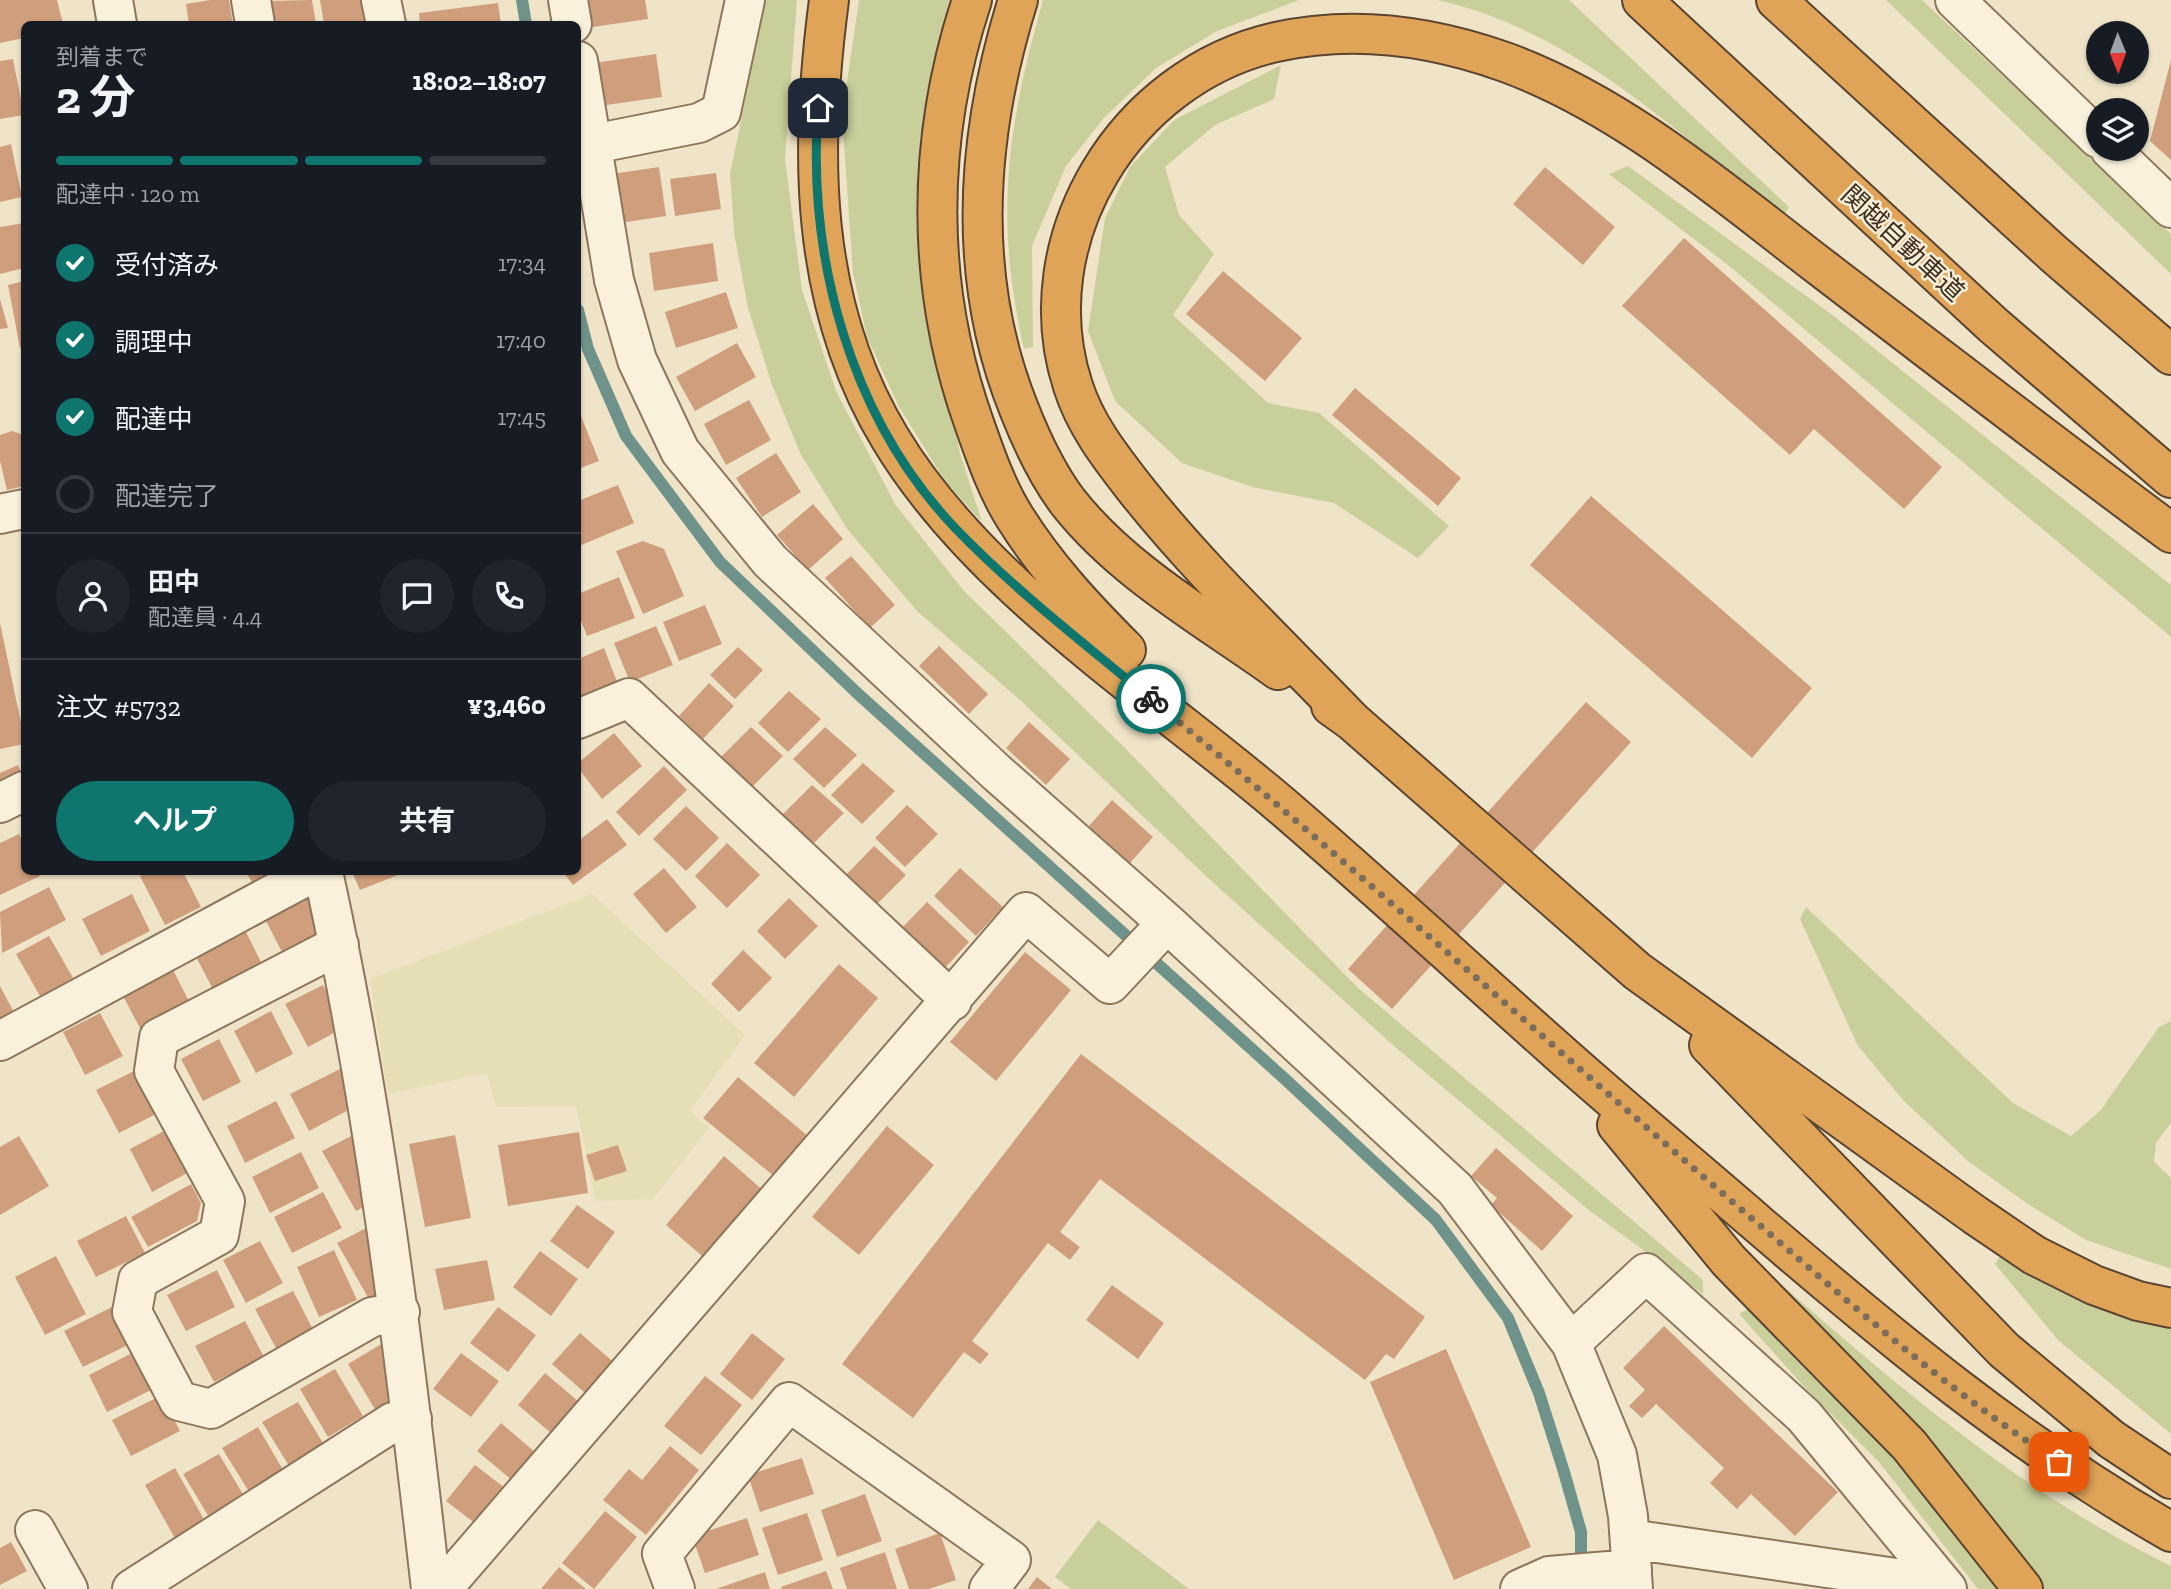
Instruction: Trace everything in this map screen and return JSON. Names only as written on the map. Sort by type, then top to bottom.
[{"type":"highway","points":[[829,0],[816,131],[824,262],[838,318],[860,379],[887,434],[920,484],[955,528],[1048,615],[1281,805],[1561,1055],[1947,1383],[2035,1447],[2171,1532]]},
{"type":"highway","points":[[972,0],[956,58],[940,140],[937,251],[954,360],[988,464],[1012,513],[1040,556],[1077,601],[1281,805]]},
{"type":"highway","points":[[1018,0],[989,110],[982,165],[981,223],[985,279],[1005,374],[1044,465],[1069,503],[1133,566],[1352,721]]},
{"type":"highway","name":"関越自動車道","points":[[1642,0],[1993,326],[2171,478]]},
{"type":"highway","points":[[1776,0],[2054,254],[2171,355]]},
{"type":"highway","points":[[1811,0],[1950,138],[2054,254]]},
{"type":"highway","points":[[2171,533],[1685,165],[1610,114],[1562,88],[1509,64],[1457,47],[1363,33],[1272,43],[1195,76],[1160,101],[1128,131],[1101,164],[1082,201],[1069,239],[1063,280],[1065,353],[1073,387],[1090,425],[1150,507],[1352,721],[1637,971],[2004,1350],[2111,1439],[2171,1479]]},
{"type":"highway","points":[[1637,971],[2035,1255],[2094,1285],[2138,1301],[2171,1308]]},
{"type":"highway","points":[[1561,1055],[1682,1207],[1772,1308],[1909,1445],[2023,1589]]},
{"type":"street","points":[[113,0],[116,21]]},
{"type":"street","points":[[251,0],[254,21]]},
{"type":"street","points":[[382,0],[386,21]]},
{"type":"street","points":[[568,0],[572,21]]},
{"type":"street","points":[[584,146],[699,123],[721,113],[745,0]]},
{"type":"street","points":[[1969,6],[2086,126]]},
{"type":"street","points":[[581,104],[584,146],[614,280],[637,360],[680,452],[770,561],[996,772],[1167,923],[1455,1189],[1571,1343],[1617,1455],[1631,1566]]},
{"type":"street","points":[[2122,161],[2171,208]]},
{"type":"street","points":[[581,718],[629,698],[952,1001]]},
{"type":"street","points":[[0,803],[21,792]]},
{"type":"street","points":[[0,1041],[308,875]]},
{"type":"street","points":[[324,875],[339,945],[400,1312],[431,1589]]},
{"type":"street","points":[[442,1589],[952,1001],[1026,912],[1110,984],[1167,923]]},
{"type":"street","points":[[339,945],[159,1038],[155,1071],[225,1201],[219,1235],[138,1280],[132,1311],[179,1401],[211,1409],[372,1317],[400,1312]]},
{"type":"street","points":[[1571,1343],[1646,1273],[1804,1416],[1945,1587]]},
{"type":"street","points":[[675,1589],[662,1554],[789,1402],[1011,1560],[989,1589]]},
{"type":"street","points":[[132,1589],[393,1422],[412,1419]]},
{"type":"street","points":[[35,1530],[68,1589]]},
{"type":"street","points":[[1535,1582],[1631,1566],[1945,1587]]},
{"type":"shaded area","points":[[592,894],[745,1035],[690,1111],[709,1128],[653,1199],[596,1201],[576,1106],[496,1107],[487,1073],[388,1094],[370,979]]},
{"type":"green space","points":[[761,0],[797,0],[785,159],[802,290],[836,391],[895,504],[964,591],[1121,744],[1357,987],[1703,1280],[1703,1294],[1590,1211],[1394,1046],[1206,876],[1020,700],[917,611],[848,530],[801,455],[772,385],[748,308],[734,232],[730,174],[746,97]]},
{"type":"green space","points":[[859,0],[949,0],[924,109],[919,203],[940,359],[960,453],[982,522],[945,481],[899,407],[867,337],[853,273],[842,116]]},
{"type":"green space","points":[[1043,0],[1299,0],[1217,31],[1156,68],[1103,119],[1066,166],[1032,246],[1033,347],[1024,349],[1009,257],[1009,173],[1021,90]]},
{"type":"green space","points":[[1437,0],[1569,0],[1789,207],[1783,217],[1663,119],[1579,60],[1534,35],[1487,14]]},
{"type":"green space","points":[[1886,0],[1922,0],[2086,154],[2086,161],[2093,161],[2171,234],[2171,274]]},
{"type":"green space","points":[[1281,65],[1274,99],[1215,125],[1165,167],[1179,215],[1214,254],[1173,315],[1268,403],[1319,413],[1449,526],[1418,558],[1334,503],[1252,487],[1182,463],[1115,401],[1088,331],[1105,218],[1130,167],[1174,120]]},
{"type":"green space","points":[[1628,166],[1835,317],[2171,585],[2171,637],[1728,265],[1609,174]]},
{"type":"green space","points":[[1806,907],[2013,1103],[2071,1136],[2100,1111],[2159,1027],[2171,1021],[2171,1123],[2156,1143],[2154,1162],[2171,1178],[2171,1269],[2086,1240],[2028,1204],[1969,1162],[1904,1101],[1858,1046],[1800,919]]},
{"type":"green space","points":[[2003,1251],[2094,1301],[2171,1329],[2171,1434],[2058,1340],[1995,1264]]},
{"type":"green space","points":[[1784,1287],[1874,1365],[1968,1439],[2067,1508],[2171,1566],[2171,1589],[1978,1589],[1879,1462],[1807,1390],[1739,1314]]},
{"type":"green space","points":[[1098,1520],[1189,1589],[1071,1589],[1055,1577]]},
{"type":"building","points":[[0,0],[57,0],[62,21],[21,21],[21,39],[0,43]]},
{"type":"building","points":[[229,0],[232,21],[189,21],[186,4]]},
{"type":"building","points":[[312,0],[316,21],[270,21],[267,1]]},
{"type":"building","points":[[320,0],[364,0],[367,21],[324,21]]},
{"type":"building","points":[[589,0],[645,0],[648,19],[593,27]]},
{"type":"building","points":[[498,3],[501,21],[420,21],[419,13]]},
{"type":"building","points":[[656,54],[662,97],[600,106],[594,63]]},
{"type":"building","points":[[13,59],[21,100],[21,116],[0,119],[0,61]]},
{"type":"building","points":[[2171,60],[2171,160],[2150,141]]},
{"type":"building","points":[[11,144],[21,197],[0,202],[0,147]]},
{"type":"building","points":[[659,167],[666,216],[620,223],[612,174]]},
{"type":"building","points":[[1545,167],[1615,227],[1583,265],[1513,204]]},
{"type":"building","points":[[716,173],[721,209],[675,216],[670,179]]},
{"type":"building","points":[[21,224],[21,269],[0,274],[0,227]]},
{"type":"building","points":[[1684,238],[1942,467],[1904,509],[1814,429],[1790,455],[1622,306]]},
{"type":"building","points":[[713,243],[718,281],[654,291],[649,253]]},
{"type":"building","points":[[1223,271],[1302,338],[1265,381],[1186,314]]},
{"type":"building","points":[[21,282],[21,348],[20,348],[8,285]]},
{"type":"building","points":[[726,292],[738,328],[676,348],[665,312]]},
{"type":"building","points":[[0,299],[8,328],[0,329]]},
{"type":"building","points":[[737,343],[756,377],[695,411],[676,377]]},
{"type":"building","points":[[1355,388],[1461,478],[1438,506],[1332,415]]},
{"type":"building","points":[[749,400],[771,440],[726,465],[704,424]]},
{"type":"building","points":[[581,416],[599,461],[581,468]]},
{"type":"building","points":[[12,431],[21,434],[21,487],[7,490],[0,461],[0,435]]},
{"type":"building","points":[[776,453],[801,492],[762,517],[736,478]]},
{"type":"building","points":[[618,485],[634,523],[581,545],[581,500]]},
{"type":"building","points":[[1591,496],[1812,688],[1752,758],[1530,565]]},
{"type":"building","points":[[813,504],[843,539],[808,570],[777,535]]},
{"type":"building","points":[[643,541],[664,549],[684,596],[643,614],[616,551]]},
{"type":"building","points":[[851,556],[895,605],[870,628],[825,578]]},
{"type":"building","points":[[619,577],[635,618],[587,636],[581,621],[581,593]]},
{"type":"building","points":[[705,605],[722,644],[679,661],[663,622]]},
{"type":"building","points":[[0,623],[21,723],[21,745],[0,749]]},
{"type":"building","points":[[656,626],[673,665],[630,682],[614,643]]},
{"type":"building","points":[[939,646],[988,694],[969,714],[919,666]]},
{"type":"building","points":[[738,647],[763,670],[735,699],[710,675]]},
{"type":"building","points":[[604,648],[621,692],[581,705],[581,658]]},
{"type":"building","points":[[709,683],[734,706],[703,739],[679,716]]},
{"type":"building","points":[[789,691],[821,719],[788,752],[758,723]]},
{"type":"building","points":[[1586,702],[1631,742],[1392,1009],[1348,969]]},
{"type":"building","points":[[1029,722],[1070,759],[1046,785],[1006,748]]},
{"type":"building","points":[[751,727],[783,756],[750,789],[719,759]]},
{"type":"building","points":[[825,727],[857,755],[824,788],[793,759]]},
{"type":"building","points":[[614,733],[642,766],[602,799],[581,772],[581,760]]},
{"type":"building","points":[[863,763],[895,791],[862,824],[831,795]]},
{"type":"building","points":[[18,765],[21,780],[0,790],[0,773]]},
{"type":"building","points":[[664,766],[687,790],[639,836],[616,812]]},
{"type":"building","points":[[812,785],[844,813],[811,846],[780,817]]},
{"type":"building","points":[[1112,800],[1153,837],[1130,863],[1089,826]]},
{"type":"building","points":[[907,805],[938,834],[905,867],[875,838]]},
{"type":"building","points":[[686,806],[719,838],[686,871],[653,839]]},
{"type":"building","points":[[607,819],[627,845],[573,885],[565,875],[581,875],[581,839]]},
{"type":"building","points":[[19,834],[21,875],[40,876],[0,895],[0,843]]},
{"type":"building","points":[[727,843],[760,875],[727,908],[695,876]]},
{"type":"building","points":[[874,846],[906,875],[873,908],[842,879]]},
{"type":"building","points":[[664,868],[697,907],[666,933],[633,894]]},
{"type":"building","points":[[960,868],[1003,907],[976,936],[934,896]]},
{"type":"building","points":[[185,875],[201,907],[165,925],[140,876]]},
{"type":"building","points":[[248,875],[270,875],[253,884]]},
{"type":"building","points":[[353,875],[398,875],[360,890]]},
{"type":"building","points":[[49,887],[66,920],[2,953],[0,912]]},
{"type":"building","points":[[132,894],[150,931],[101,956],[82,919]]},
{"type":"building","points":[[315,894],[333,931],[284,956],[265,919]]},
{"type":"building","points":[[789,898],[818,926],[785,959],[757,931]]},
{"type":"building","points":[[927,902],[969,942],[943,970],[900,930]]},
{"type":"building","points":[[245,930],[263,966],[214,991],[195,955]]},
{"type":"building","points":[[49,936],[73,978],[40,996],[16,954]]},
{"type":"building","points":[[743,950],[772,978],[739,1012],[711,984]]},
{"type":"building","points":[[1025,952],[1071,990],[996,1081],[950,1042]]},
{"type":"building","points":[[839,964],[878,998],[794,1097],[754,1063]]},
{"type":"building","points":[[172,968],[191,1005],[141,1030],[122,994]]},
{"type":"building","points":[[323,985],[345,1027],[308,1047],[285,1004]]},
{"type":"building","points":[[0,986],[16,1016],[0,1025]]},
{"type":"building","points":[[271,1011],[293,1054],[256,1073],[234,1031]]},
{"type":"building","points":[[100,1013],[123,1056],[85,1075],[63,1032]]},
{"type":"building","points":[[219,1039],[241,1082],[203,1101],[181,1059]]},
{"type":"building","points":[[1081,1054],[1425,1317],[1394,1359],[1386,1354],[1365,1380],[1100,1179],[1060,1232],[1080,1247],[1070,1260],[1048,1243],[972,1341],[989,1354],[980,1364],[964,1352],[913,1418],[842,1364]]},
{"type":"building","points":[[340,1069],[358,1105],[309,1131],[290,1094]]},
{"type":"building","points":[[134,1071],[156,1114],[119,1133],[96,1090]]},
{"type":"building","points":[[738,1077],[809,1137],[775,1177],[703,1118]]},
{"type":"building","points":[[276,1101],[295,1138],[245,1163],[227,1126]]},
{"type":"building","points":[[887,1126],[934,1165],[859,1255],[812,1217]]},
{"type":"building","points":[[166,1130],[189,1172],[152,1192],[130,1149]]},
{"type":"building","points":[[359,1132],[375,1201],[356,1211],[322,1151]]},
{"type":"building","points":[[579,1132],[588,1193],[508,1206],[498,1145]]},
{"type":"building","points":[[455,1135],[471,1218],[425,1227],[409,1144]]},
{"type":"building","points":[[19,1136],[49,1186],[0,1215],[0,1147]]},
{"type":"building","points":[[618,1145],[627,1171],[595,1181],[586,1155]]},
{"type":"building","points":[[1496,1148],[1573,1216],[1542,1251],[1491,1205],[1497,1198],[1471,1176]]},
{"type":"building","points":[[301,1152],[319,1188],[270,1213],[252,1177]]},
{"type":"building","points":[[724,1156],[766,1193],[708,1261],[666,1225]]},
{"type":"building","points":[[191,1184],[201,1203],[197,1221],[148,1247],[131,1217]]},
{"type":"building","points":[[323,1192],[342,1228],[292,1253],[274,1217]]},
{"type":"building","points":[[577,1205],[615,1232],[588,1269],[550,1241]]},
{"type":"building","points":[[126,1216],[145,1253],[96,1277],[77,1241]]},
{"type":"building","points":[[374,1224],[389,1288],[369,1299],[337,1243]]},
{"type":"building","points":[[260,1241],[283,1283],[246,1303],[223,1260]]},
{"type":"building","points":[[334,1250],[357,1300],[319,1317],[297,1267]]},
{"type":"building","points":[[540,1251],[578,1279],[551,1316],[513,1287]]},
{"type":"building","points":[[56,1256],[86,1314],[45,1335],[15,1277]]},
{"type":"building","points":[[487,1260],[495,1300],[444,1310],[435,1269]]},
{"type":"building","points":[[217,1270],[235,1307],[186,1331],[167,1295]]},
{"type":"building","points":[[1112,1285],[1164,1323],[1138,1359],[1086,1320]]},
{"type":"building","points":[[293,1291],[315,1333],[278,1352],[255,1309]]},
{"type":"building","points":[[114,1306],[132,1343],[83,1367],[64,1331]]},
{"type":"building","points":[[498,1307],[536,1335],[508,1372],[470,1343]]},
{"type":"building","points":[[245,1321],[264,1357],[214,1382],[195,1346]]},
{"type":"building","points":[[1664,1326],[1838,1492],[1795,1536],[1751,1494],[1737,1509],[1710,1483],[1724,1468],[1656,1404],[1642,1418],[1629,1406],[1645,1390],[1623,1368]]},
{"type":"building","points":[[580,1333],[619,1367],[592,1399],[552,1364]]},
{"type":"building","points":[[752,1333],[785,1359],[752,1400],[720,1374]]},
{"type":"building","points":[[383,1343],[400,1399],[376,1411],[348,1364]]},
{"type":"building","points":[[1446,1349],[1531,1547],[1454,1580],[1370,1382]]},
{"type":"building","points":[[138,1350],[157,1387],[107,1412],[89,1375]]},
{"type":"building","points":[[461,1353],[499,1381],[471,1417],[433,1389]]},
{"type":"building","points":[[335,1369],[363,1416],[328,1437],[300,1389]]},
{"type":"building","points":[[545,1373],[585,1407],[558,1439],[518,1405]]},
{"type":"building","points":[[705,1376],[742,1405],[701,1455],[664,1426]]},
{"type":"building","points":[[162,1395],[180,1431],[131,1456],[112,1420]]},
{"type":"building","points":[[298,1402],[326,1448],[291,1469],[262,1422]]},
{"type":"building","points":[[501,1423],[536,1453],[513,1481],[477,1451]]},
{"type":"building","points":[[258,1427],[286,1475],[251,1495],[222,1448]]},
{"type":"building","points":[[670,1446],[699,1470],[646,1535],[603,1500],[629,1469],[642,1480]]},
{"type":"building","points":[[219,1454],[247,1501],[212,1522],[183,1474]]},
{"type":"building","points":[[802,1458],[814,1494],[760,1512],[748,1475]]},
{"type":"building","points":[[475,1465],[505,1488],[476,1524],[446,1501]]},
{"type":"building","points":[[175,1468],[206,1523],[176,1540],[145,1485]]},
{"type":"building","points":[[865,1494],[882,1541],[837,1557],[821,1510]]},
{"type":"building","points":[[605,1511],[637,1537],[594,1589],[562,1563]]},
{"type":"building","points":[[807,1513],[823,1560],[778,1575],[762,1528]]},
{"type":"building","points":[[747,1518],[759,1555],[705,1573],[692,1536]]},
{"type":"building","points":[[940,1533],[956,1580],[929,1589],[909,1589],[895,1549]]},
{"type":"building","points":[[11,1542],[27,1571],[0,1585],[0,1548]]},
{"type":"building","points":[[885,1552],[897,1589],[847,1589],[840,1568]]},
{"type":"building","points":[[559,1567],[586,1589],[541,1589]]},
{"type":"building","points":[[826,1571],[833,1589],[781,1587]]},
{"type":"building","points":[[765,1572],[770,1589],[716,1589]]},
{"type":"building","points":[[1037,1577],[1052,1589],[1028,1589]]},
{"type":"waterway","points":[[522,0],[526,21]]},
{"type":"waterway","points":[[581,322],[588,349],[626,436],[720,562],[857,693],[1286,1080],[1436,1220],[1508,1318],[1539,1393],[1564,1472],[1581,1532],[1581,1570]]},
{"type":"way so far","points":[[1151,699],[1281,805],[1561,1055],[1906,1351],[1968,1399],[2059,1462]]},
{"type":"route","points":[[818,108],[818,198],[824,262],[838,318],[860,379],[887,434],[920,484],[955,528],[1048,615],[1151,699]]}]
